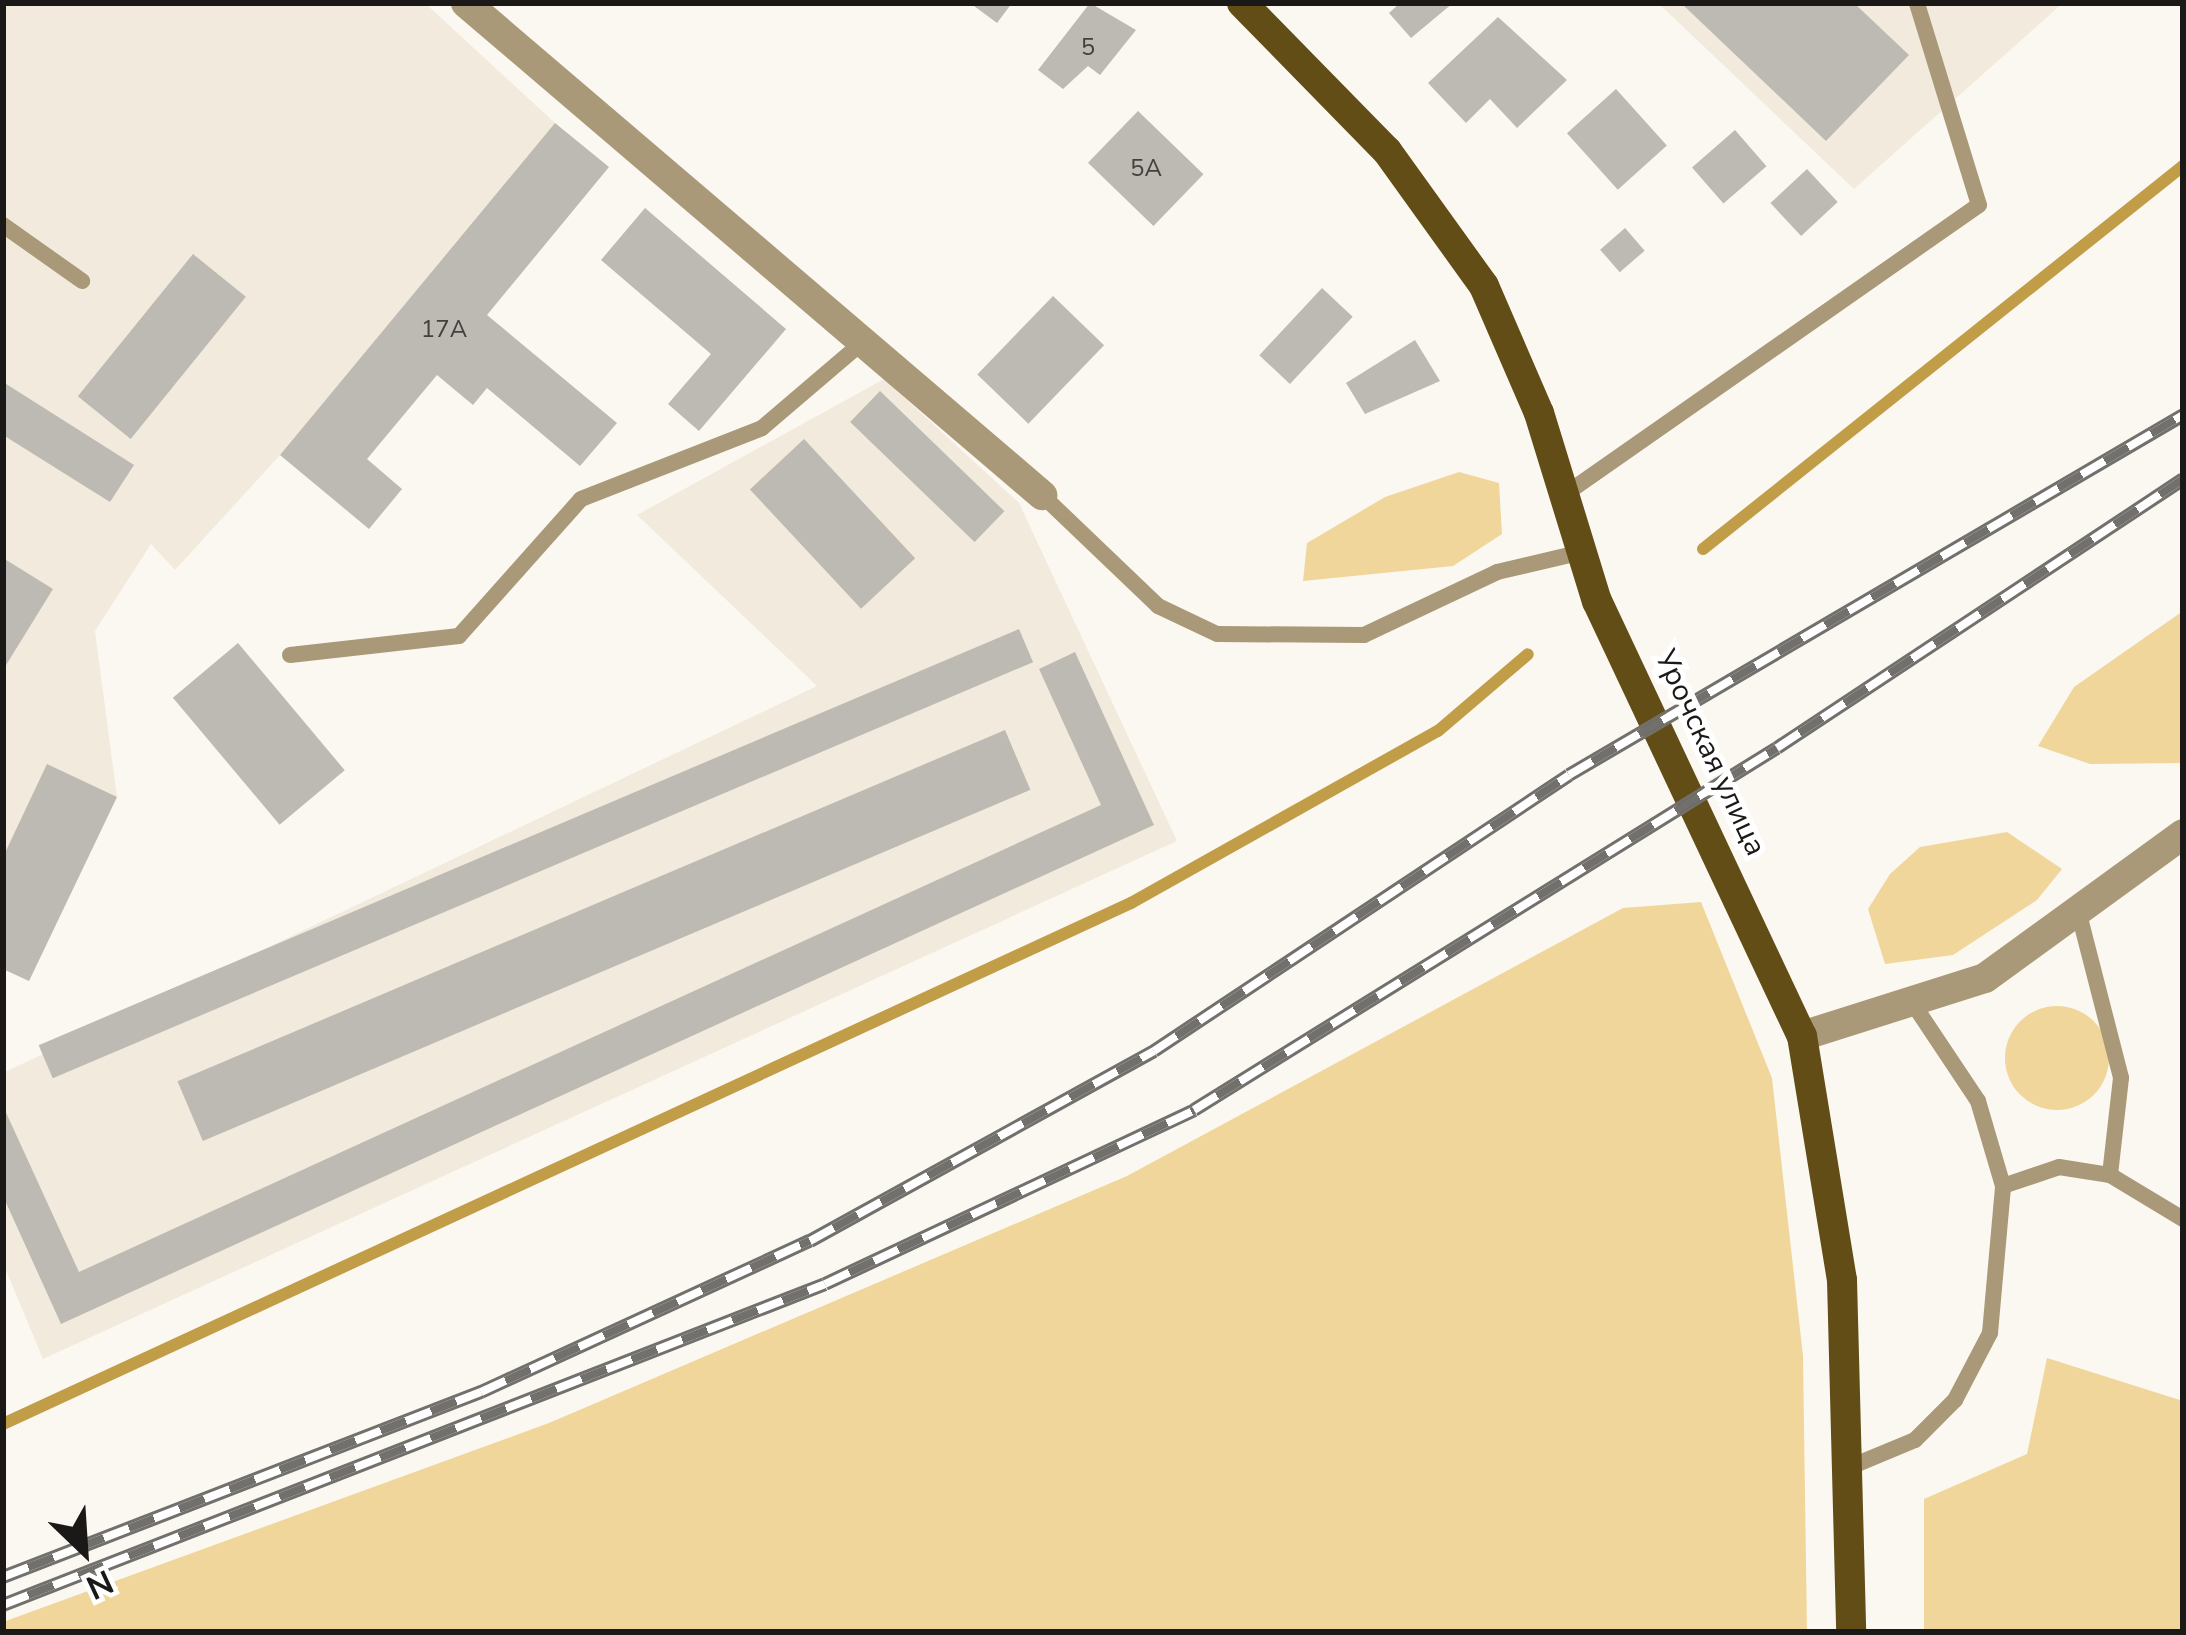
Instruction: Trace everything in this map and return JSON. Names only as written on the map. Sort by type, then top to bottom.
[{"type":"main road","name":"Урочская улица","points":[[1242,3],[1387,151],[1484,286],[1582,552],[1802,1036],[1842,1280],[1851,1632]]},
{"type":"street","points":[[466,3],[603,130],[865,340],[1042,495]]},
{"type":"street","points":[[1802,1036],[1916,1008],[2080,918],[2183,834]]},
{"type":"lane","points":[[1564,495],[1979,206],[1917,3]]},
{"type":"lane","points":[[3,225],[82,281]]},
{"type":"lane","points":[[290,655],[458,636],[581,499],[762,428],[865,340]]},
{"type":"lane","points":[[1042,495],[1158,606],[1217,634],[1364,634],[1497,572],[1582,552]]},
{"type":"lane","points":[[2080,918],[2121,1078],[2110,1175]]},
{"type":"lane","points":[[1850,1467],[1915,1440],[1954,1400],[1990,1334],[2003,1186],[1978,1101],[1916,1008]]},
{"type":"lane","points":[[2003,1186],[2059,1167],[2110,1175],[2183,1219]]},
{"type":"shaded area","points":[[3,3],[425,3],[555,123],[280,455],[175,570],[151,544],[95,631],[117,797],[29,981],[3,969]]},
{"type":"shaded area","points":[[1658,3],[2063,3],[1854,189]]},
{"type":"shaded area","points":[[884,379],[1019,503],[1177,841],[43,1359],[3,1263],[3,1073],[817,686],[637,515]]},
{"type":"shaded area","points":[[1459,472],[1499,483],[1502,534],[1453,566],[1303,581],[1307,543],[1385,497]]},
{"type":"shaded area","points":[[2183,611],[2183,763],[2090,764],[2038,746],[2074,687]]},
{"type":"shaded area","points":[[2007,832],[2062,869],[2037,900],[1953,955],[1885,964],[1868,909],[1890,874],[1920,847]]},
{"type":"shaded area","points":[[1701,902],[1772,1078],[1803,1356],[1807,1632],[3,1632],[3,1622],[549,1423],[1127,1176],[1623,908]]},
{"type":"shaded area","points":[[2057,1006],[2077,1010],[2094,1021],[2105,1038],[2109,1058],[2105,1078],[2094,1095],[2077,1106],[2057,1110],[2037,1106],[2020,1095],[2009,1078],[2005,1058],[2009,1038],[2020,1021],[2037,1010]]},
{"type":"shaded area","points":[[2047,1358],[2183,1401],[2183,1632],[1924,1632],[1924,1499],[2027,1454]]},
{"type":"building","points":[[970,3],[1012,3],[997,23]]},
{"type":"building","points":[[1090,3],[1136,30],[1100,75],[1088,66],[1063,89],[1038,70]]},
{"type":"building","points":[[1400,3],[1453,3],[1411,38],[1389,13]]},
{"type":"building","points":[[1681,3],[1854,3],[1909,55],[1826,141]]},
{"type":"building","points":[[1498,17],[1567,80],[1517,128],[1490,99],[1466,123],[1428,83]]},
{"type":"building","points":[[1616,89],[1667,145],[1618,190],[1567,133]]},
{"type":"building","points":[[1138,111],[1203,174],[1153,226],[1088,163]]},
{"type":"building","points":[[555,123],[609,167],[487,315],[617,423],[580,466],[487,388],[473,405],[437,375],[367,459],[402,489],[369,529],[280,455]]},
{"type":"building","points":[[1735,130],[1766,166],[1723,204],[1692,167]]},
{"type":"building","points":[[1807,169],[1838,202],[1801,236],[1770,203]]},
{"type":"building","points":[[645,208],[786,329],[699,431],[668,404],[711,354],[601,260]]},
{"type":"building","points":[[1625,228],[1645,251],[1620,272],[1600,250]]},
{"type":"building","points":[[193,254],[246,297],[131,439],[78,396]]},
{"type":"building","points":[[1322,288],[1353,317],[1290,384],[1259,355]]},
{"type":"building","points":[[1053,296],[1104,345],[1028,424],[977,374]]},
{"type":"building","points":[[1415,340],[1440,381],[1365,414],[1346,383]]},
{"type":"building","points":[[3,382],[134,465],[110,502],[3,435]]},
{"type":"building","points":[[880,391],[1004,511],[975,542],[850,422]]},
{"type":"building","points":[[804,439],[915,558],[861,609],[750,489]]},
{"type":"building","points":[[3,558],[53,589],[3,670]]},
{"type":"building","points":[[1019,629],[1033,662],[53,1078],[39,1045]]},
{"type":"building","points":[[238,643],[345,770],[280,825],[173,698]]},
{"type":"building","points":[[1075,652],[1154,825],[61,1324],[3,1196],[3,1106],[79,1272],[1101,805],[1039,669]]},
{"type":"building","points":[[1005,730],[1030,790],[203,1141],[177,1081]]},
{"type":"building","points":[[47,764],[117,797],[29,981],[3,969],[3,857]]},
{"type":"waterway","points":[[1703,549],[2183,166]]},
{"type":"waterway","points":[[3,1424],[1131,903],[1438,731],[1528,654]]},
{"type":"railway","points":[[3,1577],[481,1392],[810,1241],[1154,1051],[1569,775],[2183,415]]},
{"type":"railway","points":[[3,1605],[825,1284],[1194,1110],[1777,748],[2183,479]]}]
